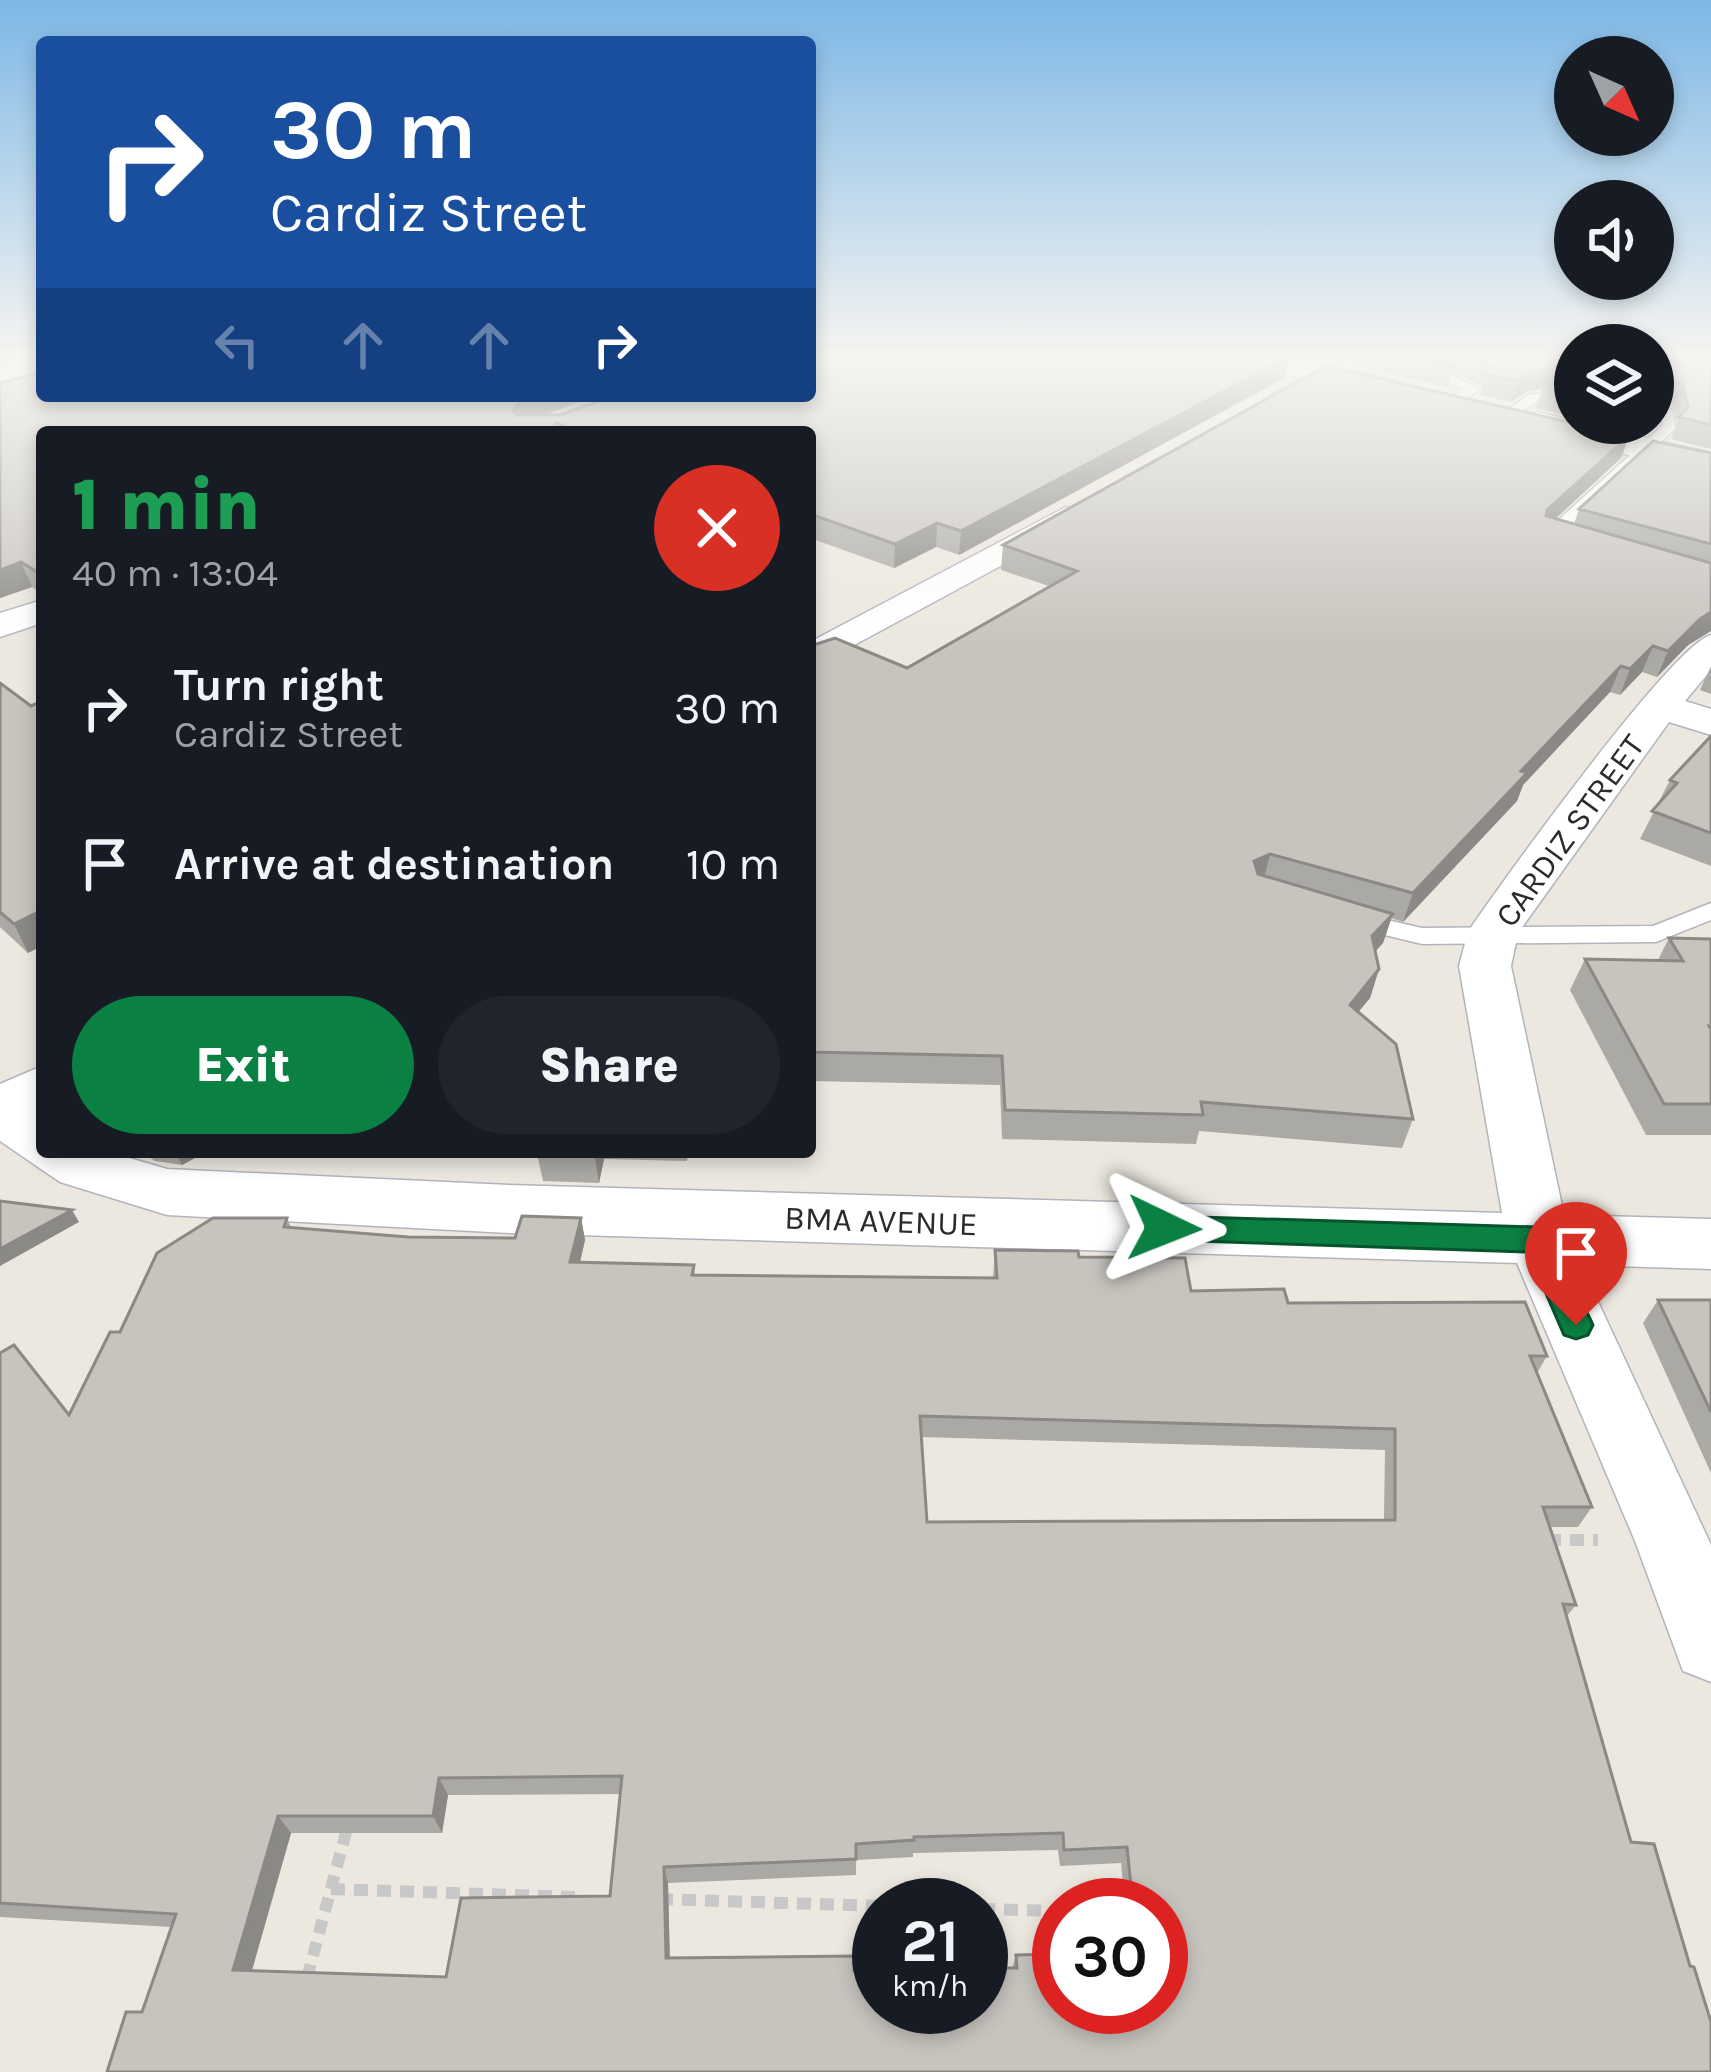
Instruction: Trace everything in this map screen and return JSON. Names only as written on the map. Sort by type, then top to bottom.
[{"type":"main road","points":[[1672,455],[1711,464]]},
{"type":"street","points":[[816,654],[1099,499]]},
{"type":"street","points":[[0,626],[36,613]]},
{"type":"street","name":"CARDIZ STREET","points":[[1711,646],[1660,706],[1493,932],[1485,966],[1538,1240],[1672,1540],[1711,1643]]},
{"type":"street","points":[[1660,706],[1711,723]]},
{"type":"street","points":[[36,1090],[0,1111],[36,1137]]},
{"type":"street","name":"BMA AVENUE","points":[[68,1158],[166,1192],[509,1209],[1711,1244]]},
{"type":"lane","points":[[1579,546],[1550,537],[1637,455]]},
{"type":"lane","points":[[1330,914],[1399,934],[1657,934],[1711,911]]},
{"type":"path","points":[[1534,1540],[1672,1540]]},
{"type":"path","points":[[300,2004],[355,1799]]},
{"type":"path","points":[[331,1889],[593,1898]]},
{"type":"path","points":[[641,1899],[852,1905]]},
{"type":"building","points":[[0,455],[36,455],[36,571],[21,562],[0,570]]},
{"type":"building","points":[[816,455],[1105,455],[961,531],[937,523],[895,544],[816,516]]},
{"type":"building","points":[[1166,455],[1608,455],[1546,516],[1711,563],[1711,612],[1668,651],[1653,646],[1630,669],[1621,666],[1413,893],[1270,854],[1254,861],[1258,874],[1393,914],[1372,936],[1379,969],[1350,1005],[1396,1044],[1413,1119],[1201,1102],[1203,1115],[1005,1110],[1002,1056],[816,1052],[816,644],[835,638],[907,668],[1077,571],[1003,545]]},
{"type":"building","points":[[1638,455],[1711,455],[1711,544],[1579,509]]},
{"type":"building","points":[[0,683],[31,706],[36,704],[36,913],[14,924],[0,912]]},
{"type":"building","points":[[1711,736],[1711,833],[1652,811],[1677,783],[1670,780]]},
{"type":"building","points":[[1669,938],[1711,939],[1711,1104],[1664,1104],[1585,959],[1683,961]]},
{"type":"building","points":[[0,1201],[72,1210],[0,1249]]},
{"type":"building","points":[[522,1216],[581,1218],[570,1262],[694,1265],[692,1275],[997,1278],[995,1250],[1078,1251],[1079,1257],[1185,1258],[1191,1291],[1284,1289],[1288,1303],[1525,1302],[1547,1356],[1530,1356],[1592,1507],[1543,1507],[1576,1605],[1563,1604],[1631,1842],[1654,1844],[1694,1967],[1711,2022],[1711,2072],[107,2072],[126,2012],[142,2012],[176,1914],[0,1903],[0,1353],[14,1345],[69,1415],[110,1332],[120,1332],[157,1253],[213,1218],[287,1218],[284,1227],[408,1237],[515,1238]],"holes":[[[920,1416],[1395,1429],[1395,1520],[927,1522]],[[622,1776],[610,1896],[461,1898],[446,1977],[233,1970],[278,1816],[433,1816],[439,1778]]]},
{"type":"building","points":[[1658,1300],[1711,1300],[1711,1412]]},
{"type":"route","points":[[1164,1228],[1538,1240],[1576,1325]]}]
